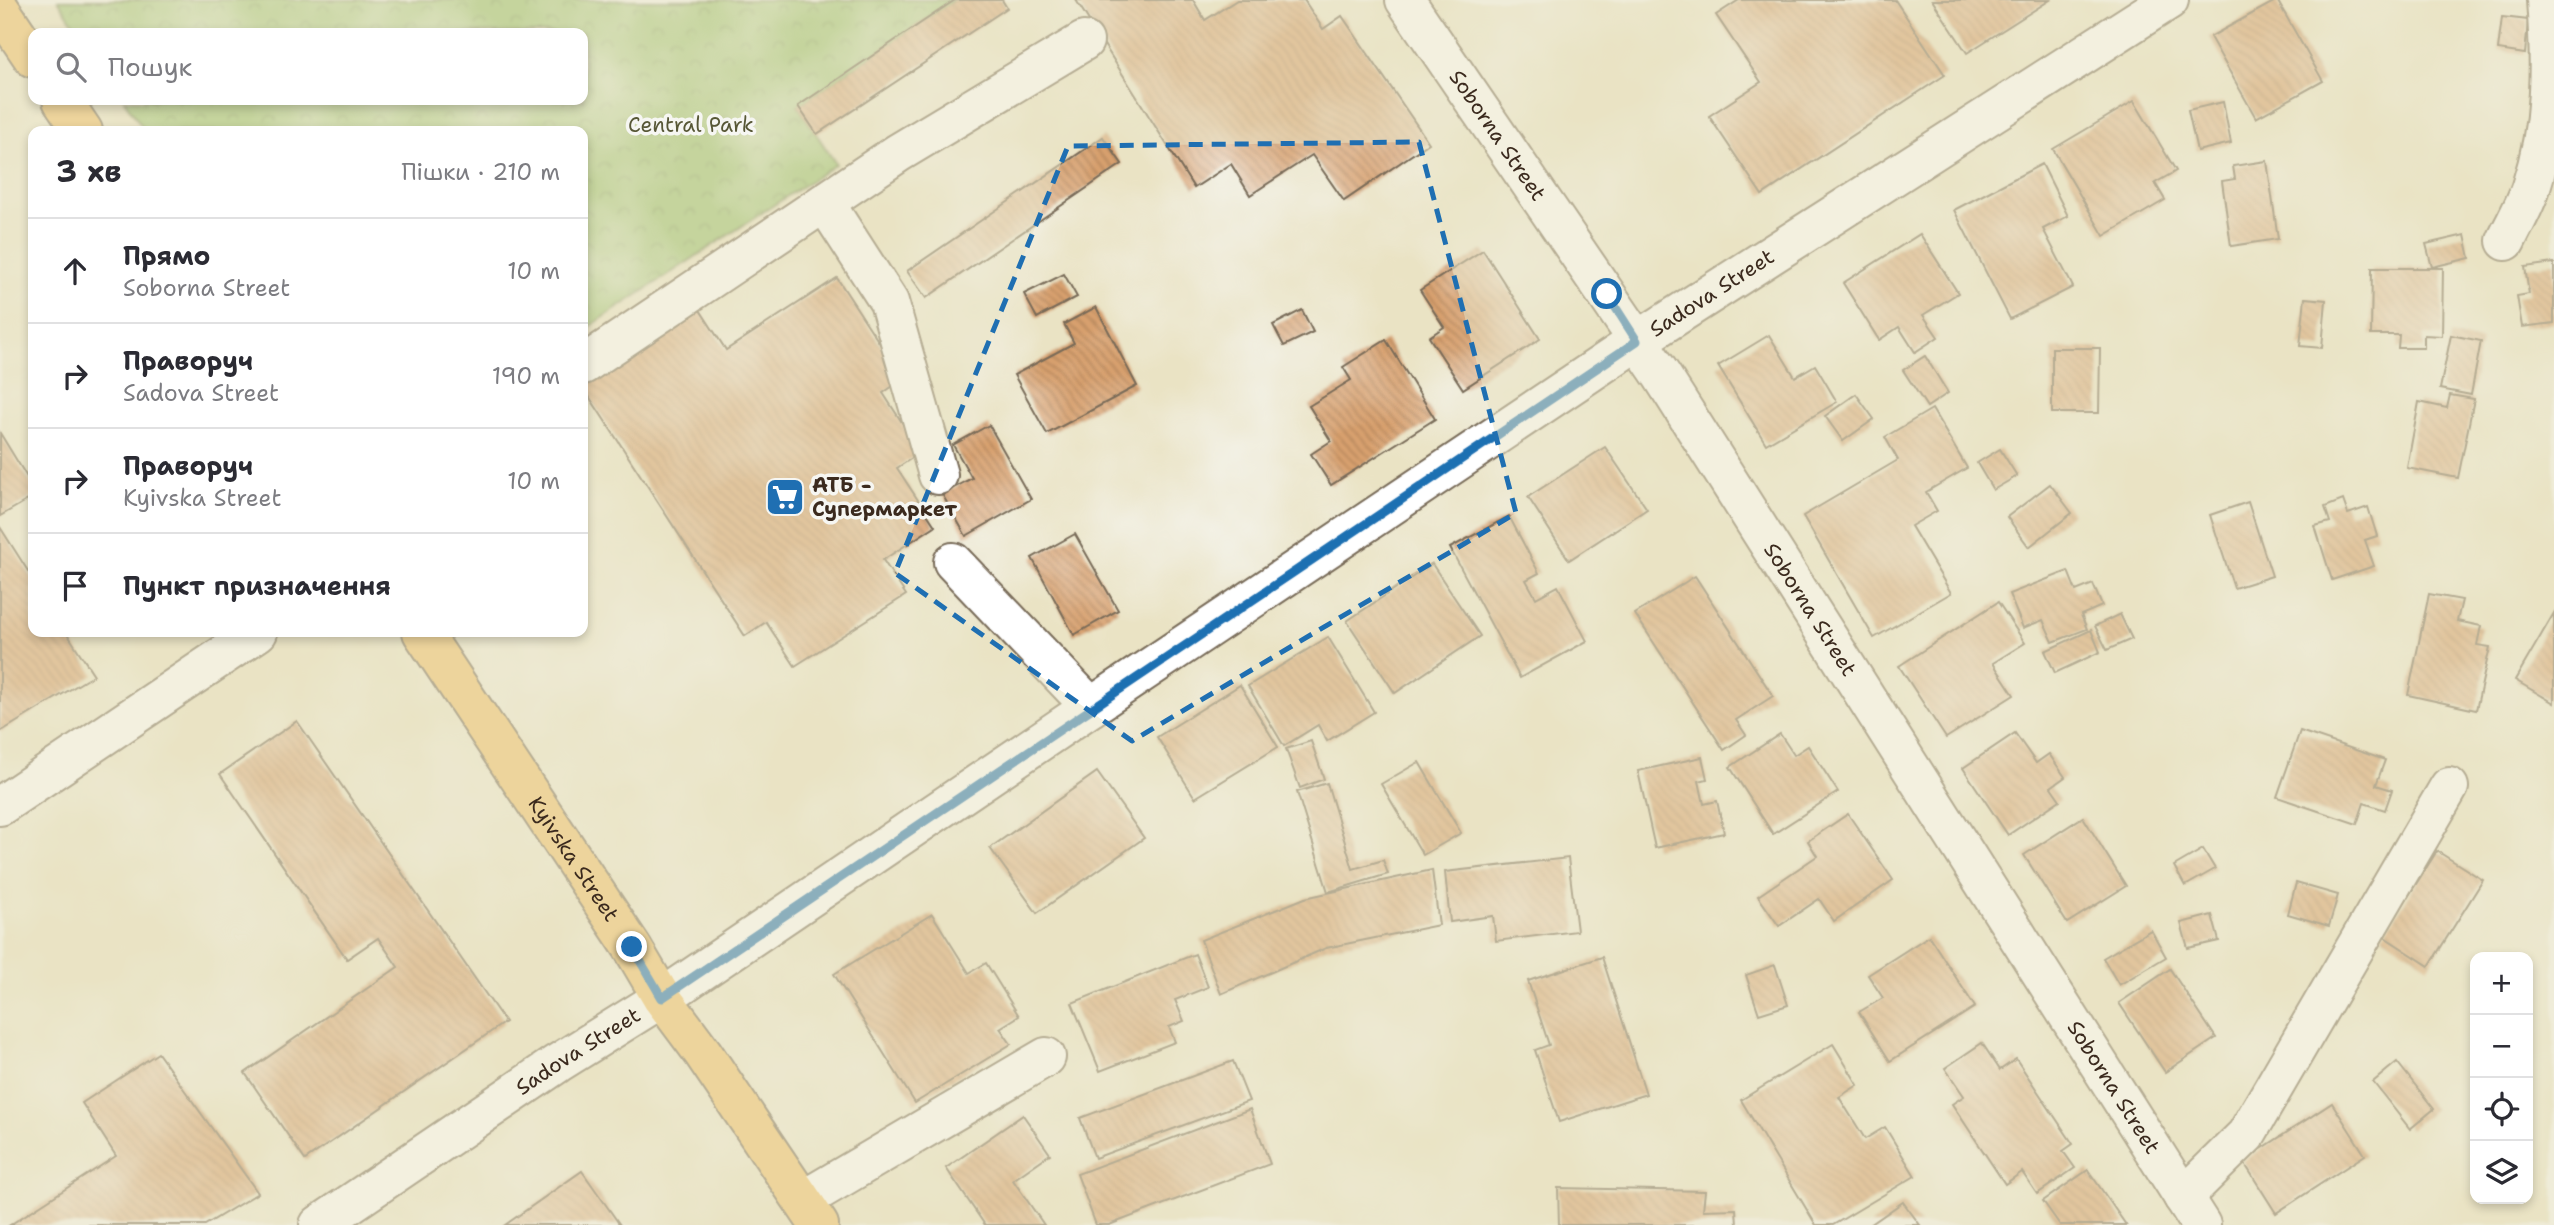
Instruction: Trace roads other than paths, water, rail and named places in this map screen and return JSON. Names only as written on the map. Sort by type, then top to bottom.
[{"type":"main road","points":[[0,9],[28,51]]},
{"type":"main road","points":[[65,105],[80,126]]},
{"type":"main road","name":"Kyivska Street","points":[[425,637],[632,947],[662,998],[703,1053],[811,1213]]},
{"type":"street","name":"Soborna Street","points":[[1405,0],[1670,388],[2192,1211]]},
{"type":"street","name":"Sadova Street","points":[[318,1225],[558,1063],[662,998],[1637,341],[2169,0]]},
{"type":"street","points":[[2505,241],[2530,190],[2546,129],[2549,46],[2546,0]]},
{"type":"street","points":[[588,362],[898,153],[1084,41]]},
{"type":"street","points":[[825,203],[889,302],[938,475]]},
{"type":"street","points":[[953,562],[1091,707]]},
{"type":"street","points":[[0,806],[251,637]]},
{"type":"street","points":[[2192,1211],[2246,1135],[2449,787]]},
{"type":"street","points":[[811,1213],[1046,1057]]},
{"type":"place","name":"АТБ - Супермаркет","points":[[785,497]]},
{"type":"park label","name":"Central Park","points":[[691,125]]}]
